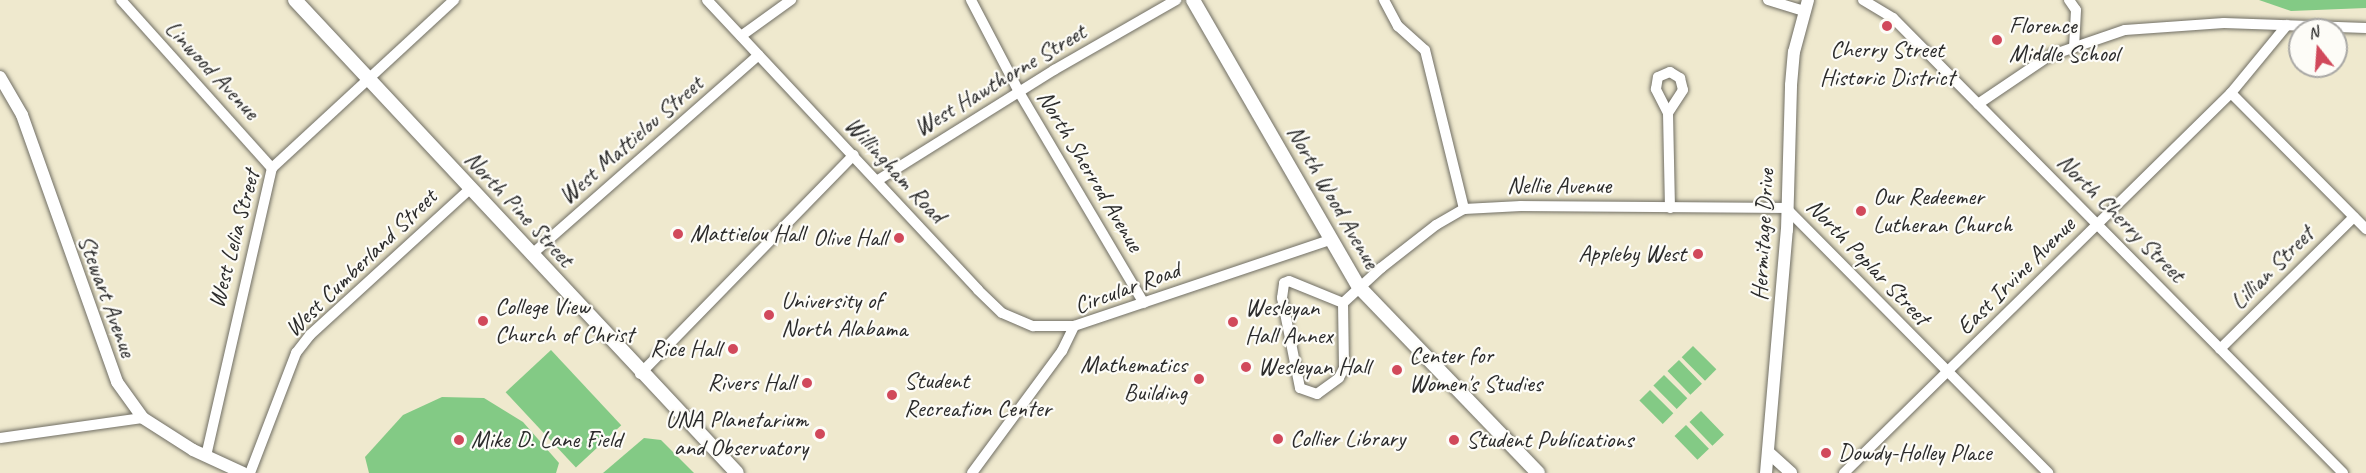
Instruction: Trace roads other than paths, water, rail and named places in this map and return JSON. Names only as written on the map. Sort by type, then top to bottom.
[{"type":"main road","name":"North Pine Street","points":[[295,0],[640,374],[736,473]]},
{"type":"main road","name":"North Wood Avenue","points":[[1193,0],[1329,240],[1359,287],[1539,473]]},
{"type":"street","name":"Linwood Avenue","points":[[121,0],[272,168]]},
{"type":"street","name":"West Lelia Street","points":[[206,456],[272,168],[454,0]]},
{"type":"street","name":"Willingham Road","points":[[707,0],[1002,313],[1033,326],[1074,326]]},
{"type":"street","points":[[741,36],[791,0]]},
{"type":"street","name":"North Sherrod Avenue","points":[[971,0],[1019,92],[1144,303]]},
{"type":"street","name":"West Hawthorne Street","points":[[878,180],[1019,92],[1176,0]]},
{"type":"street","points":[[1384,0],[1398,26],[1425,50],[1430,61],[1464,209]]},
{"type":"street","points":[[1768,0],[1806,6]]},
{"type":"street","points":[[2069,0],[2076,9],[2074,45]]},
{"type":"street","name":"North Cherry Street","points":[[1869,2],[1893,18],[2343,473]]},
{"type":"street","name":"Hermitage Drive","points":[[1766,473],[1786,208],[1791,85],[1806,6]]},
{"type":"street","points":[[1978,104],[2034,66],[2074,45],[2160,25],[2287,25],[2366,28]]},
{"type":"street","name":"East Irvine Avenue","points":[[1844,473],[2231,93],[2287,25]]},
{"type":"street","name":"West Mattielou Street","points":[[531,255],[759,55]]},
{"type":"street","name":"Stewart Avenue","points":[[0,77],[22,115],[107,361],[142,418],[206,456],[243,473]]},
{"type":"street","points":[[2231,93],[2366,229]]},
{"type":"street","points":[[1668,113],[1670,208]]},
{"type":"street","points":[[640,374],[854,155]]},
{"type":"street","name":"West Cumberland Street","points":[[250,473],[297,353],[310,335],[470,189]]},
{"type":"street","name":"Nellie Avenue","points":[[1343,303],[1359,287],[1436,225],[1464,209],[1521,206],[1786,208]]},
{"type":"street","name":"North Poplar Street","points":[[1786,208],[1947,374],[2048,473]]},
{"type":"street","name":"Lillian Street","points":[[2220,349],[2354,217]]},
{"type":"street","name":"Circular Road","points":[[972,473],[1062,351],[1074,326],[1329,240]]},
{"type":"street","points":[[1297,282],[1343,303],[1344,368],[1325,391],[1304,392],[1284,311],[1284,283],[1297,282]]},
{"type":"street","points":[[0,438],[142,418]]},
{"type":"street","points":[[1768,452],[1791,473]]},
{"type":"place","name":"Cherry Street Historic District","points":[[1887,26]]},
{"type":"place","name":"Florence Middle School","points":[[1997,40]]},
{"type":"place","name":"Our Redeemer Lutheran Church","points":[[1861,211]]},
{"type":"place","name":"Mattielou Hall","points":[[678,234]]},
{"type":"place","name":"Olive Hall","points":[[899,238]]},
{"type":"place","name":"Appleby West","points":[[1698,254]]},
{"type":"place","name":"University of North Alabama","points":[[769,315]]},
{"type":"place","name":"College View Church of Christ","points":[[483,321]]},
{"type":"place","name":"Wesleyan Hall Annex","points":[[1233,322]]},
{"type":"place","name":"Rice Hall","points":[[733,349]]},
{"type":"place","name":"Wesleyan Hall","points":[[1246,367]]},
{"type":"place","name":"Center for Women's Studies","points":[[1397,370]]},
{"type":"place","name":"Mathematics Building","points":[[1199,379]]},
{"type":"place","name":"Rivers Hall","points":[[807,383]]},
{"type":"place","name":"Student Recreation Center","points":[[892,395]]},
{"type":"place","name":"UNA Planetarium and Observatory","points":[[820,434]]},
{"type":"place","name":"Collier Library","points":[[1278,439]]},
{"type":"place","name":"Mike D. Lane Field","points":[[459,440]]},
{"type":"place","name":"Student Publications","points":[[1454,440]]},
{"type":"place","name":"Dowdy-Holley Place","points":[[1826,453]]}]
